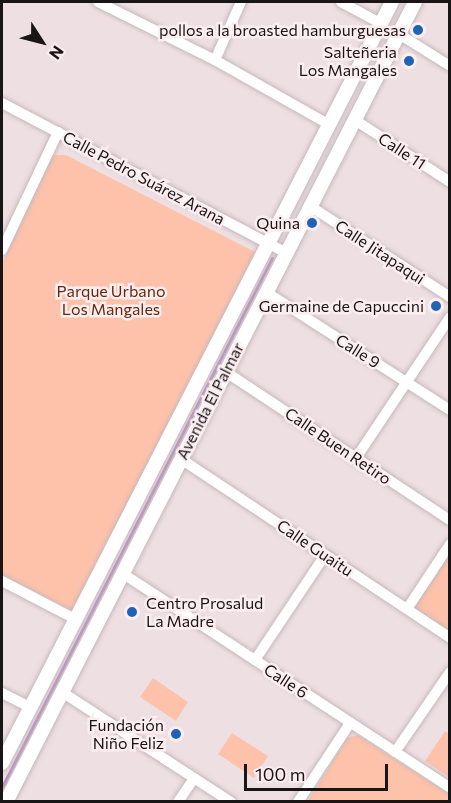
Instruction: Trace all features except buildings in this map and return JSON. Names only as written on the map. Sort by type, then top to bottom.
[{"type":"street","points":[[215,60],[241,2]]},
{"type":"street","points":[[341,2],[380,23]]},
{"type":"street","name":"Avenida El Palmar","points":[[6,801],[62,692],[75,619],[184,431],[226,372],[415,2]]},
{"type":"street","points":[[106,3],[215,60],[328,124]]},
{"type":"street","points":[[391,3],[399,6],[408,15]]},
{"type":"street","name":"Avenida El Palmar","points":[[2,763],[30,707],[122,573],[181,459],[184,431],[268,243],[391,3]]},
{"type":"street","points":[[399,34],[450,66]]},
{"type":"street","name":"Calle Pedro Suárez Arana","points":[[2,104],[286,253]]},
{"type":"street","name":"Calle 11","points":[[355,120],[450,182]]},
{"type":"street","points":[[2,249],[58,132]]},
{"type":"street","name":"Calle Jitapaqui","points":[[310,206],[450,297]]},
{"type":"street","name":"Calle 9","points":[[266,292],[450,410]]},
{"type":"street","points":[[356,458],[450,317]]},
{"type":"street","name":"Calle Buen Retiro","points":[[226,372],[450,520]]},
{"type":"street","name":"Calle Guaitu","points":[[181,459],[450,638]]},
{"type":"street","points":[[407,609],[450,544]]},
{"type":"street","points":[[255,660],[325,555]]},
{"type":"street","name":"Calle 6","points":[[122,573],[450,788]]},
{"type":"street","points":[[2,581],[75,619]]},
{"type":"street","points":[[395,752],[450,672]]},
{"type":"street","points":[[62,692],[231,801]]},
{"type":"street","points":[[2,693],[30,707]]},
{"type":"street","points":[[298,801],[350,723]]},
{"type":"street","points":[[178,801],[194,778]]},
{"type":"green space","name":"Parque Urbano Los Mangales","points":[[53,155],[66,155],[257,253],[75,612],[2,575],[2,263]]},
{"type":"green space","points":[[449,550],[449,631],[412,607]]},
{"type":"green space","points":[[153,678],[188,702],[176,721],[140,697]]},
{"type":"green space","points":[[445,731],[449,734],[449,777],[425,761]]},
{"type":"green space","points":[[232,733],[268,756],[254,778],[218,754]]},
{"type":"green space","points":[[358,735],[449,794],[449,801],[308,801],[347,738]]},
{"type":"waterway","points":[[2,787],[272,258]]},
{"type":"place","name":"pollos a la broasted hamburguesas","points":[[418,30]]},
{"type":"place","name":"Salteñeria Los Mangales","points":[[409,61]]},
{"type":"place","name":"Quina","points":[[312,223]]},
{"type":"place","name":"Germaine de Capuccini","points":[[436,306]]},
{"type":"place","name":"Centro Prosalud La Madre","points":[[132,612]]},
{"type":"place","name":"Fundación Niño Feliz","points":[[176,734]]}]
